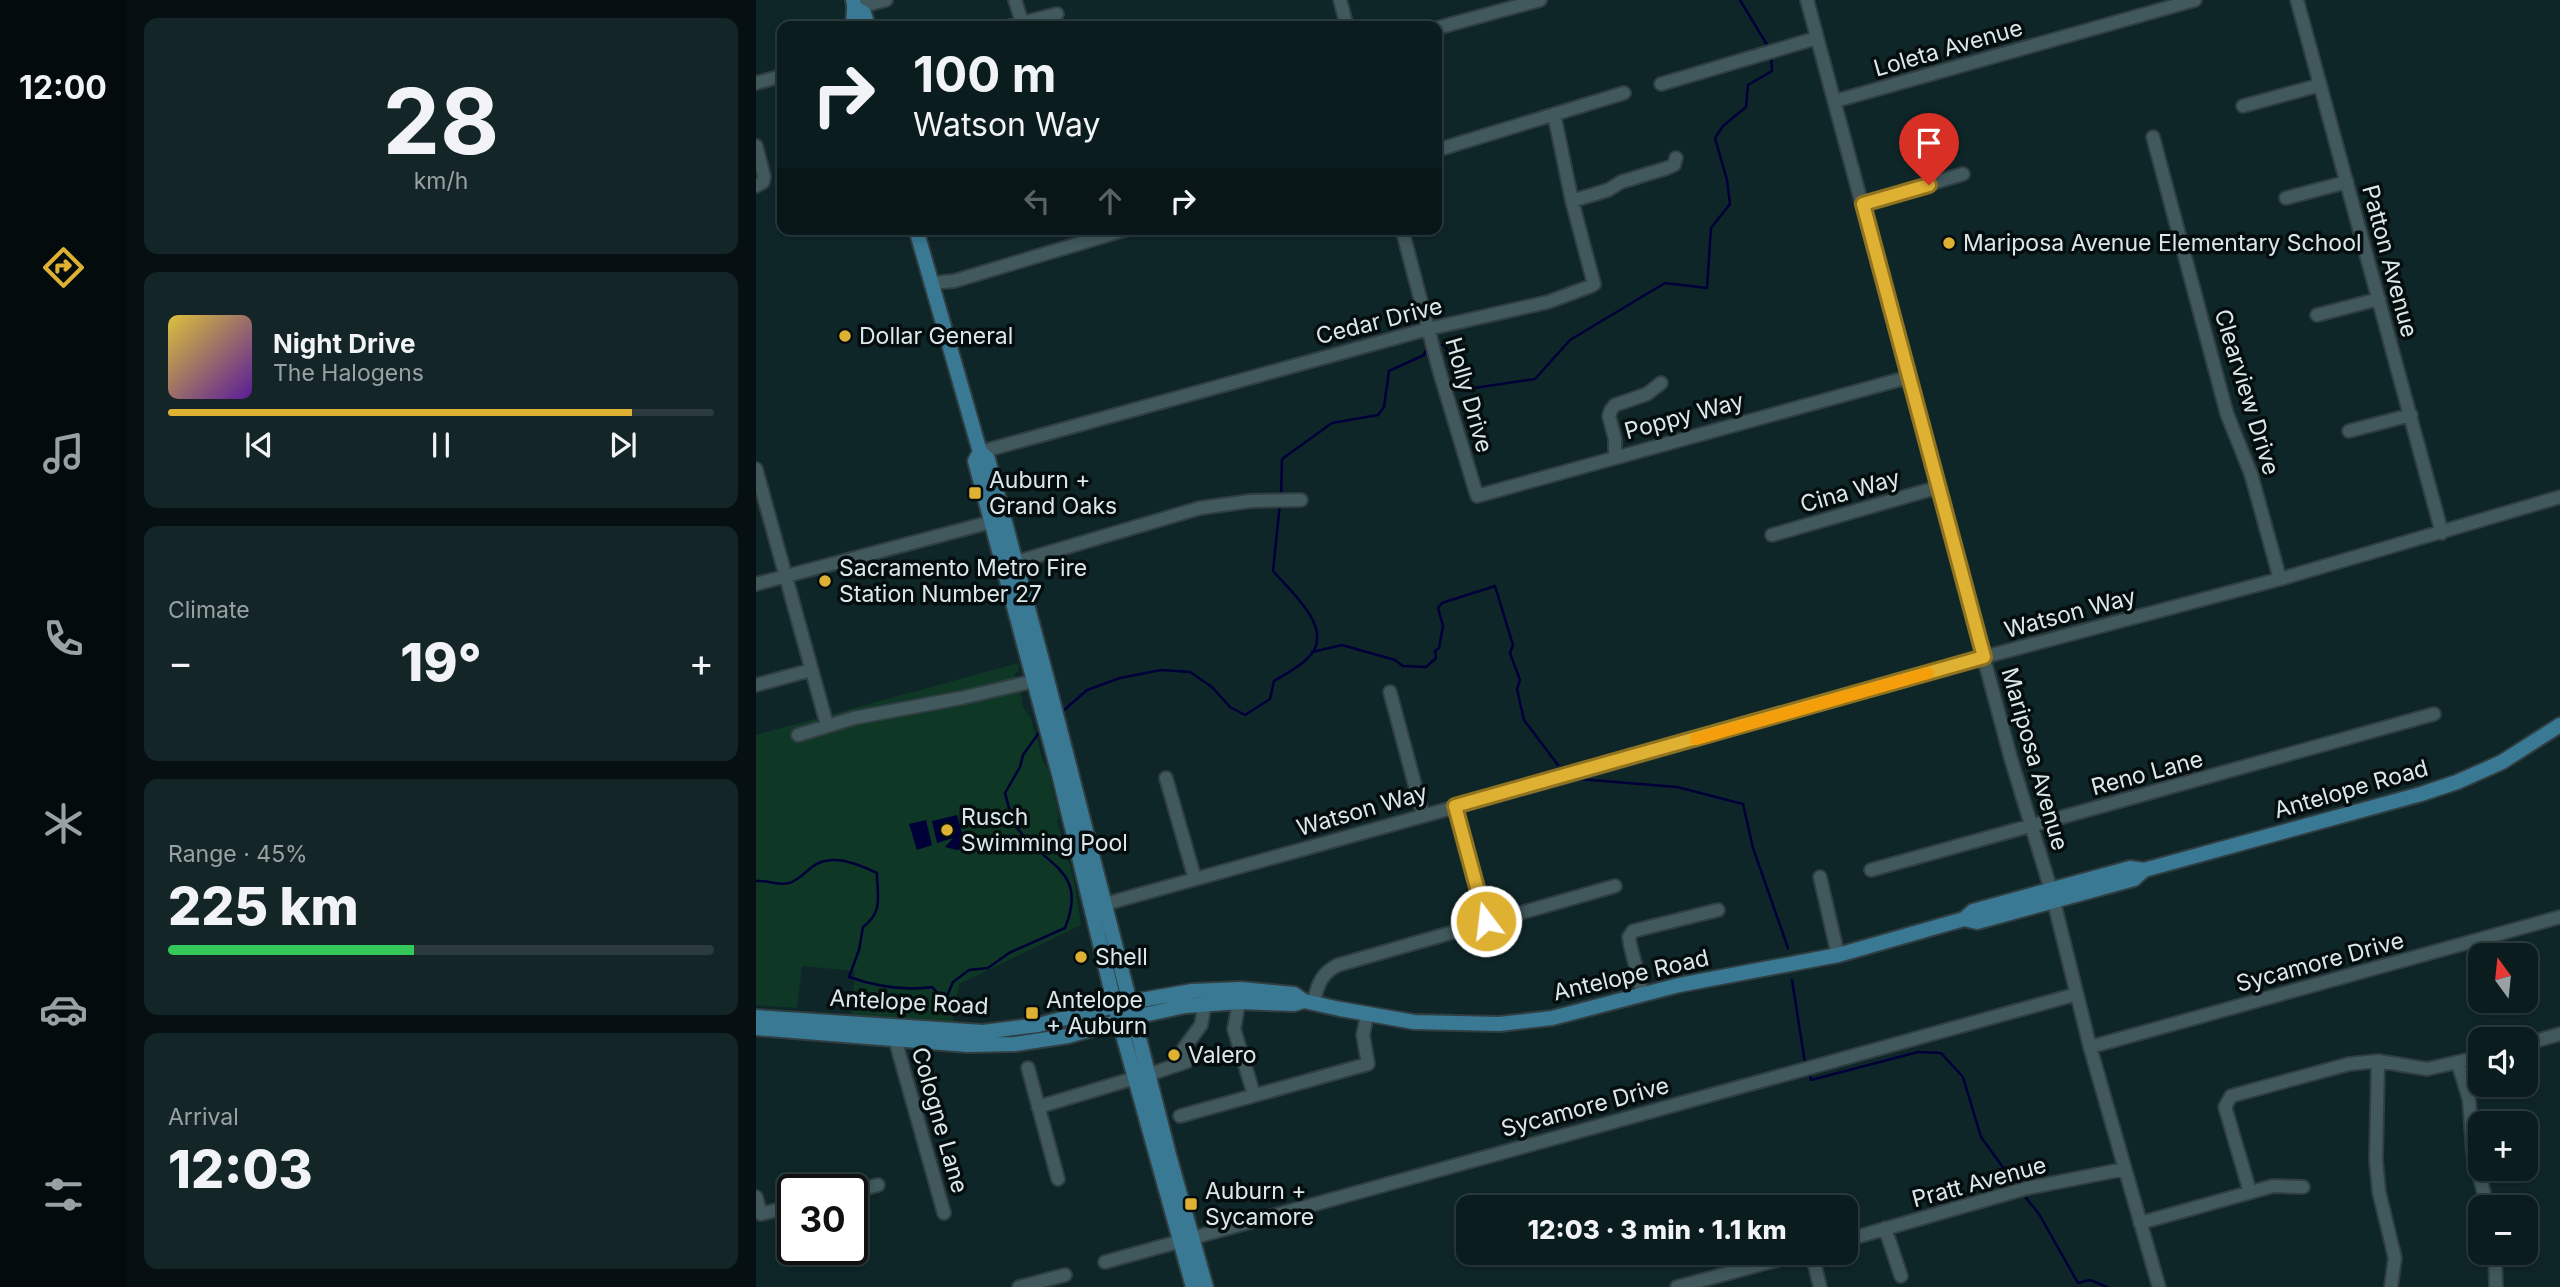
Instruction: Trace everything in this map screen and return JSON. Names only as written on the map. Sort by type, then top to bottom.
[{"type":"main road","points":[[854,4],[864,13],[866,21]]},
{"type":"main road","points":[[918,235],[979,452],[988,459],[1016,562],[1115,1006],[1143,1076]]},
{"type":"main road","points":[[979,452],[975,461],[991,522],[1041,679]]},
{"type":"main road","points":[[1052,724],[1105,904],[1134,1017],[1143,1076],[1186,1240],[1193,1287]]},
{"type":"main road","name":"Antelope Road","points":[[756,1017],[983,1032],[1038,1025],[1130,1002],[1220,989],[1294,994],[1309,1002],[1367,1015],[1427,1023],[1499,1024],[1552,1018],[1679,985],[1838,955],[1964,919],[1977,922],[2052,895],[2134,879],[2144,870],[2445,786],[2502,762],[2560,726]]},
{"type":"main road","name":"Antelope Road","points":[[756,1028],[968,1045],[1015,1044],[1068,1036],[1185,1006],[1239,1002],[1309,1002]]},
{"type":"main road","points":[[1186,1240],[1206,1287]]},
{"type":"street","points":[[854,4],[886,0]]},
{"type":"street","points":[[1016,0],[1018,21]]},
{"type":"street","points":[[1340,0],[1346,21]]},
{"type":"street","points":[[1442,28],[1540,0]]},
{"type":"street","name":"Mariposa Avenue","points":[[1807,0],[2011,759],[2052,895],[2090,1047],[2159,1287]]},
{"type":"street","name":"Loleta Avenue","points":[[1835,102],[2194,0]]},
{"type":"street","name":"Patton Avenue","points":[[2297,0],[2442,533]]},
{"type":"street","points":[[1031,21],[1057,13]]},
{"type":"street","points":[[1661,84],[1817,38]]},
{"type":"street","points":[[756,83],[777,77]]},
{"type":"street","points":[[2243,106],[2320,85]]},
{"type":"street","points":[[1442,148],[1624,93]]},
{"type":"street","points":[[1554,114],[1572,201],[1667,168],[1674,165],[1676,158]]},
{"type":"street","name":"Clearview Drive","points":[[2153,137],[2227,414],[2251,474],[2280,579]]},
{"type":"street","points":[[756,146],[764,176],[763,182],[756,186]]},
{"type":"street","points":[[1863,204],[1963,174]]},
{"type":"street","points":[[2286,198],[2347,182]]},
{"type":"street","name":"Cedar Drive","points":[[979,452],[1430,335],[1582,291],[1594,284],[1572,201]]},
{"type":"street","points":[[931,283],[954,281],[1108,235]]},
{"type":"street","name":"Holly Drive","points":[[1404,235],[1435,357],[1474,490]]},
{"type":"street","points":[[2318,315],[2379,299]]},
{"type":"street","name":"Poppy Way","points":[[1474,490],[1476,496],[1486,494],[1615,456],[1909,377]]},
{"type":"street","points":[[1615,456],[1615,439],[1609,416],[1611,410],[1615,405],[1647,394],[1661,383]]},
{"type":"street","points":[[2349,431],[2411,415]]},
{"type":"street","points":[[756,469],[758,485],[827,725]]},
{"type":"street","name":"Cina Way","points":[[1772,535],[1939,487]]},
{"type":"street","name":"Watson Way","points":[[1105,904],[1984,657],[2280,579],[2560,497]]},
{"type":"street","points":[[1016,562],[1200,508],[1301,500]]},
{"type":"street","points":[[756,584],[991,522]]},
{"type":"street","points":[[756,685],[811,670]]},
{"type":"street","points":[[798,735],[827,725],[1041,679]]},
{"type":"street","points":[[1390,692],[1423,815]]},
{"type":"street","name":"Reno Lane","points":[[1871,870],[2434,714]]},
{"type":"street","points":[[1166,778],[1195,879]]},
{"type":"street","points":[[1455,806],[1486,921]]},
{"type":"street","points":[[1820,877],[1838,955]]},
{"type":"street","points":[[1309,1002],[1320,980],[1331,969],[1486,921],[1615,886]]},
{"type":"street","points":[[1643,995],[1630,944],[1629,937],[1633,931],[1718,910]]},
{"type":"street","name":"Sycamore Drive","points":[[2090,1047],[2560,917]]},
{"type":"street","name":"Sycamore Drive","points":[[1105,1262],[2077,994]]},
{"type":"street","points":[[1239,1002],[1234,1029],[1254,1095]]},
{"type":"street","points":[[1038,1107],[1186,1062],[1184,1048],[1201,1025],[1205,1004]]},
{"type":"street","points":[[1180,1116],[1368,1064],[1363,1035],[1367,1015]]},
{"type":"street","points":[[2538,1041],[2559,1037]]},
{"type":"street","name":"Cologne Lane","points":[[895,1039],[944,1213]]},
{"type":"street","points":[[2250,1192],[2225,1107],[2231,1096],[2349,1064],[2378,1061],[2427,1069],[2468,1060]]},
{"type":"street","points":[[2378,1061],[2376,1168],[2395,1258],[2391,1287]]},
{"type":"street","points":[[2458,1063],[2469,1099],[2473,1152],[2485,1195]]},
{"type":"street","points":[[1028,1068],[1058,1179]]},
{"type":"street","name":"Pratt Avenue","points":[[1858,1236],[2027,1188],[2124,1170]]},
{"type":"street","points":[[868,1188],[878,1185]]},
{"type":"street","points":[[2140,1223],[2273,1186],[2303,1187]]},
{"type":"street","points":[[756,1197],[761,1214],[777,1210]]},
{"type":"street","points":[[1885,1228],[1900,1276]]},
{"type":"street","points":[[1677,1287],[1759,1265]]},
{"type":"street","points":[[1815,1265],[1820,1287]]},
{"type":"street","points":[[2495,1265],[2496,1287]]},
{"type":"street","points":[[1019,1287],[1065,1275]]},
{"type":"green space","points":[[1019,663],[1018,671],[1014,675],[1016,680],[1020,678],[1023,707],[1031,719],[1043,761],[1048,769],[1059,817],[1057,821],[1074,880],[1081,925],[959,984],[952,1026],[851,1017],[855,971],[802,966],[797,1008],[756,1005],[756,735]]},
{"type":"shaded area","name":"Rusch Swimming Pool","points":[[957,815],[966,848],[957,850],[945,847],[953,838],[937,843],[932,821]]},
{"type":"shaded area","points":[[926,820],[932,845],[917,850],[909,824]]},
{"type":"waterway","points":[[1740,0],[1769,48]]},
{"type":"waterway","points":[[1437,345],[1444,345],[1462,371],[1461,386],[1474,388],[1535,379],[1570,340],[1665,283],[1707,288],[1711,228],[1730,204],[1727,180],[1715,138],[1723,126],[1746,107],[1748,85],[1772,71],[1771,54]]},
{"type":"waterway","points":[[1281,497],[1282,459],[1332,423],[1378,415],[1384,407],[1389,371],[1424,355],[1427,347]]},
{"type":"waterway","points":[[1062,712],[1087,690],[1120,678],[1161,670],[1190,672],[1212,687],[1230,707],[1245,715],[1270,699],[1274,681],[1307,659],[1315,648],[1317,636],[1315,624],[1308,612],[1273,571],[1280,503]]},
{"type":"waterway","points":[[1312,652],[1342,645],[1395,660],[1403,666],[1426,667],[1436,658],[1435,651],[1439,648],[1443,626],[1438,608],[1442,603],[1495,586],[1513,645],[1510,653],[1520,680],[1517,689],[1524,720],[1558,765]]},
{"type":"waterway","points":[[756,881],[789,883],[828,860],[853,863],[877,873],[877,909],[863,927],[859,950],[849,977],[890,987],[932,987],[945,1001],[953,982],[969,970],[988,968],[1009,953],[1065,928],[1071,908],[1068,881],[1018,829],[1005,793],[1020,767],[1023,755],[1041,730]]},
{"type":"waterway","points":[[1578,779],[1677,787],[1743,804],[1753,848],[1788,948]]},
{"type":"waterway","points":[[1792,980],[1805,1063]]},
{"type":"waterway","points":[[1810,1076],[1811,1080],[1918,1052],[1941,1053],[1963,1077],[1981,1137],[2015,1184]]},
{"type":"waterway","points":[[2026,1198],[2039,1214],[2078,1283],[2090,1280],[2107,1287]]},
{"type":"slow traffic","points":[[1696,739],[1928,673]]},
{"type":"place","name":"Mariposa Avenue Elementary School","points":[[1949,243]]},
{"type":"place","name":"Dollar General","points":[[845,336]]},
{"type":"place","name":"Auburn + Grand Oaks","points":[[975,493]]},
{"type":"place","name":"Sacramento Metro Fire Station Number 27","points":[[825,581]]},
{"type":"place","name":"Rusch Swimming Pool","points":[[947,830]]},
{"type":"place","name":"Shell","points":[[1081,957]]},
{"type":"place","name":"Antelope + Auburn","points":[[1032,1013]]},
{"type":"place","name":"Valero","points":[[1174,1055]]},
{"type":"place","name":"Auburn + Sycamore","points":[[1191,1204]]},
{"type":"route","points":[[1486,921],[1455,806],[1984,657],[1863,204],[1929,185]]}]
